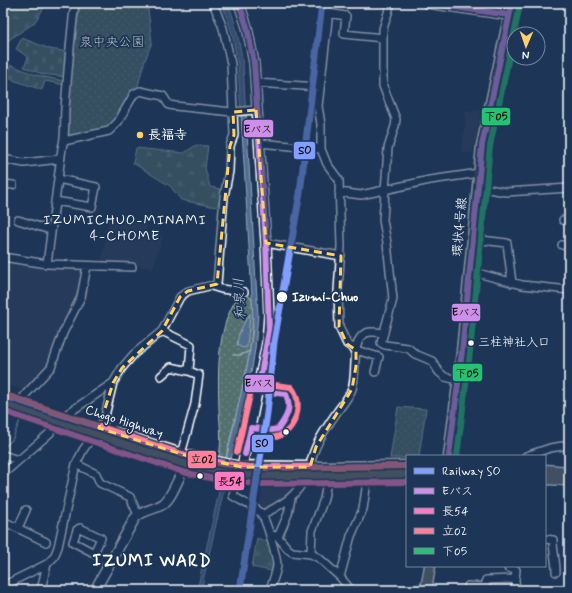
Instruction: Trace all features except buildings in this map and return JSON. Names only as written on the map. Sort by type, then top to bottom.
[{"type":"main road","name":"環状4号線","points":[[449,455],[470,271],[477,187],[486,120],[512,3]]},
{"type":"main road","name":"Chogo Highway","points":[[3,396],[19,404],[97,431],[185,458],[238,471]]},
{"type":"main road","points":[[3,403],[19,404]]},
{"type":"main road","points":[[238,471],[308,471],[406,466]]},
{"type":"main road","points":[[546,470],[569,472]]},
{"type":"main road","points":[[308,471],[328,475],[406,474]]},
{"type":"main road","points":[[546,479],[569,480]]},
{"type":"main road","points":[[426,588],[430,567]]},
{"type":"street","points":[[47,264],[50,230],[64,141],[66,89],[75,3]]},
{"type":"street","points":[[3,586],[47,564],[54,557],[60,541],[76,464],[83,450],[104,420],[113,383],[122,368],[134,354],[162,331],[180,297],[188,291],[217,284],[224,197],[229,171],[230,146],[234,135],[235,112],[233,78],[228,46],[223,28],[213,3]]},
{"type":"street","points":[[239,3],[251,45],[255,83],[254,110],[260,143],[269,315],[267,343],[233,496],[260,512],[270,534],[276,560],[270,590]]},
{"type":"street","points":[[330,3],[318,106],[321,124],[321,149],[327,164],[339,180],[341,256],[338,291],[339,328],[347,344],[356,350],[379,358],[375,372]]},
{"type":"street","points":[[391,3],[383,29],[383,86],[396,119],[388,148],[383,220],[393,299],[381,343],[385,345],[408,348],[415,354],[432,361],[439,372],[445,376],[458,380]]},
{"type":"street","points":[[427,3],[509,15]]},
{"type":"street","points":[[328,13],[346,16],[344,34],[383,38]]},
{"type":"street","points":[[255,83],[320,88]]},
{"type":"street","points":[[64,141],[109,131],[118,122],[134,94],[140,91],[163,96],[169,105],[235,112],[254,110]]},
{"type":"street","points":[[260,143],[321,149]]},
{"type":"street","points":[[3,159],[24,163],[60,159]]},
{"type":"street","points":[[339,192],[361,195],[430,180],[479,173]]},
{"type":"street","points":[[55,201],[92,207],[96,187],[58,179]]},
{"type":"street","points":[[3,184],[13,186]]},
{"type":"street","points":[[477,187],[506,192],[569,188]]},
{"type":"street","points":[[18,220],[50,230]]},
{"type":"street","points":[[473,239],[507,243],[512,283]]},
{"type":"street","points":[[266,243],[341,256]]},
{"type":"street","points":[[3,257],[47,264],[132,267]]},
{"type":"street","points":[[19,404],[51,367],[63,333],[81,297],[87,266]]},
{"type":"street","points":[[470,271],[512,283],[569,290]]},
{"type":"street","points":[[210,286],[244,292]]},
{"type":"street","points":[[162,331],[191,345],[189,371]]},
{"type":"street","points":[[262,515],[291,498],[302,486],[316,447],[330,422],[352,389],[356,366],[356,350],[362,336],[372,332],[384,333]]},
{"type":"street","points":[[95,590],[109,563],[138,515],[165,503],[168,499],[185,458],[199,375],[171,367],[161,376]]},
{"type":"street","points":[[3,474],[50,433],[60,418],[113,383]]},
{"type":"street","points":[[529,455],[550,448],[569,445]]},
{"type":"street","points":[[3,455],[18,460]]},
{"type":"street","points":[[76,464],[96,474],[100,483],[130,497],[138,515]]},
{"type":"street","points":[[311,554],[312,531],[324,499],[328,475]]},
{"type":"street","points":[[340,577],[351,536],[363,509],[368,475]]},
{"type":"street","points":[[278,537],[288,514],[291,498]]},
{"type":"street","points":[[18,528],[26,510]]},
{"type":"street","points":[[3,521],[46,542]]},
{"type":"street","points":[[270,534],[278,537],[292,552],[311,554],[319,558],[340,577],[351,590]]},
{"type":"street","points":[[546,540],[554,540],[553,554],[556,558],[556,572]]},
{"type":"street","points":[[94,553],[109,563]]},
{"type":"street","points":[[41,590],[47,564]]},
{"type":"street","points":[[508,567],[516,570],[516,590]]},
{"type":"street","points":[[468,590],[468,586],[486,587],[486,580],[515,579]]},
{"type":"street","points":[[412,590],[426,588]]},
{"type":"highlighted area","points":[[256,110],[266,243],[341,256],[339,327],[347,344],[356,350],[356,366],[352,389],[316,447],[310,467],[242,467],[188,456],[99,428],[113,383],[122,368],[162,331],[180,297],[188,291],[217,284],[230,146],[234,135],[233,112]]},
{"type":"shaded area","points":[[222,3],[228,3],[231,11],[241,49],[243,65],[258,315],[252,368],[201,590],[197,590],[248,362],[253,328],[238,65],[232,33]]},
{"type":"shaded area","points":[[465,110],[481,111],[473,153],[461,153],[465,126]]},
{"type":"shaded area","points":[[109,215],[147,224],[146,232],[163,236],[153,269],[133,265],[101,264]]},
{"type":"shaded area","points":[[3,262],[45,269],[84,270],[79,296],[48,366],[26,391],[3,384]]},
{"type":"shaded area","points":[[250,314],[247,347],[243,348],[237,345],[238,336]]},
{"type":"shaded area","points":[[294,483],[298,487],[289,496],[266,511],[259,509],[263,484]]},
{"type":"green space","points":[[11,3],[47,3],[34,23],[3,44],[3,8]]},
{"type":"green space","name":"泉中央公園","points":[[80,3],[145,3],[148,9],[152,42],[144,63],[135,97],[126,119],[110,129],[66,138],[74,48]]},
{"type":"green space","points":[[22,38],[50,49],[68,52],[66,77],[42,74],[24,67],[28,57],[16,49]]},
{"type":"green space","points":[[11,65],[36,75],[64,81],[64,85],[45,81],[42,90],[7,78]]},
{"type":"green space","points":[[196,145],[208,146],[205,168],[210,187],[220,189],[221,198],[216,207],[181,200],[170,186],[133,163],[136,148],[184,153]]},
{"type":"green space","points":[[240,294],[248,295],[252,299],[251,339],[245,379],[225,458],[219,456],[221,439],[218,381],[220,350],[226,320],[232,306]]},
{"type":"green space","points":[[398,407],[426,409],[419,455],[406,455],[406,458],[390,458]]},
{"type":"green space","points":[[257,538],[268,542],[273,563],[271,571],[252,567]]},
{"type":"waterway","points":[[233,355],[241,355],[250,351]]},
{"type":"waterway","points":[[3,448],[12,440],[21,418]]},
{"type":"rail line","name":"SO","points":[[240,590],[267,413],[274,342],[300,193],[322,3]]},
{"type":"transit line","name":"Eバス","points":[[239,3],[247,27],[254,63],[266,243],[269,330],[258,391],[286,394],[289,404],[288,412],[278,429],[272,430],[251,428],[245,454]]},
{"type":"transit line","name":"Eバス","points":[[427,3],[509,15]]},
{"type":"transit line","name":"Eバス","points":[[449,455],[462,351],[482,145],[512,3]]},
{"type":"transit line","name":"下05","points":[[457,455],[470,352],[490,146],[520,5]]},
{"type":"transit line","name":"立02","points":[[237,452],[252,386],[258,383],[291,387],[295,393],[298,407],[297,414],[290,427],[276,437],[257,437]]},
{"type":"transit line","name":"立02","points":[[6,395],[188,456],[222,464],[259,468],[406,466]]},
{"type":"transit line","name":"Eバス","points":[[3,396],[181,454],[242,467],[406,466]]},
{"type":"transit line","name":"長54","points":[[3,411],[183,472],[219,480],[259,484],[406,482]]},
{"type":"place","name":"長福寺","points":[[140,135]]},
{"type":"place","name":"Izumi-Chuo","points":[[282,297]]},
{"type":"place","name":"三柱神社入口","points":[[471,343]]},
{"type":"district","name":"IZUMICHUO-MINAMI 4-CHOME","points":[[125,228]]},
{"type":"district","name":"IZUMI WARD","points":[[152,561]]},
{"type":"water label","name":"和泉川","points":[[240,299]]}]
